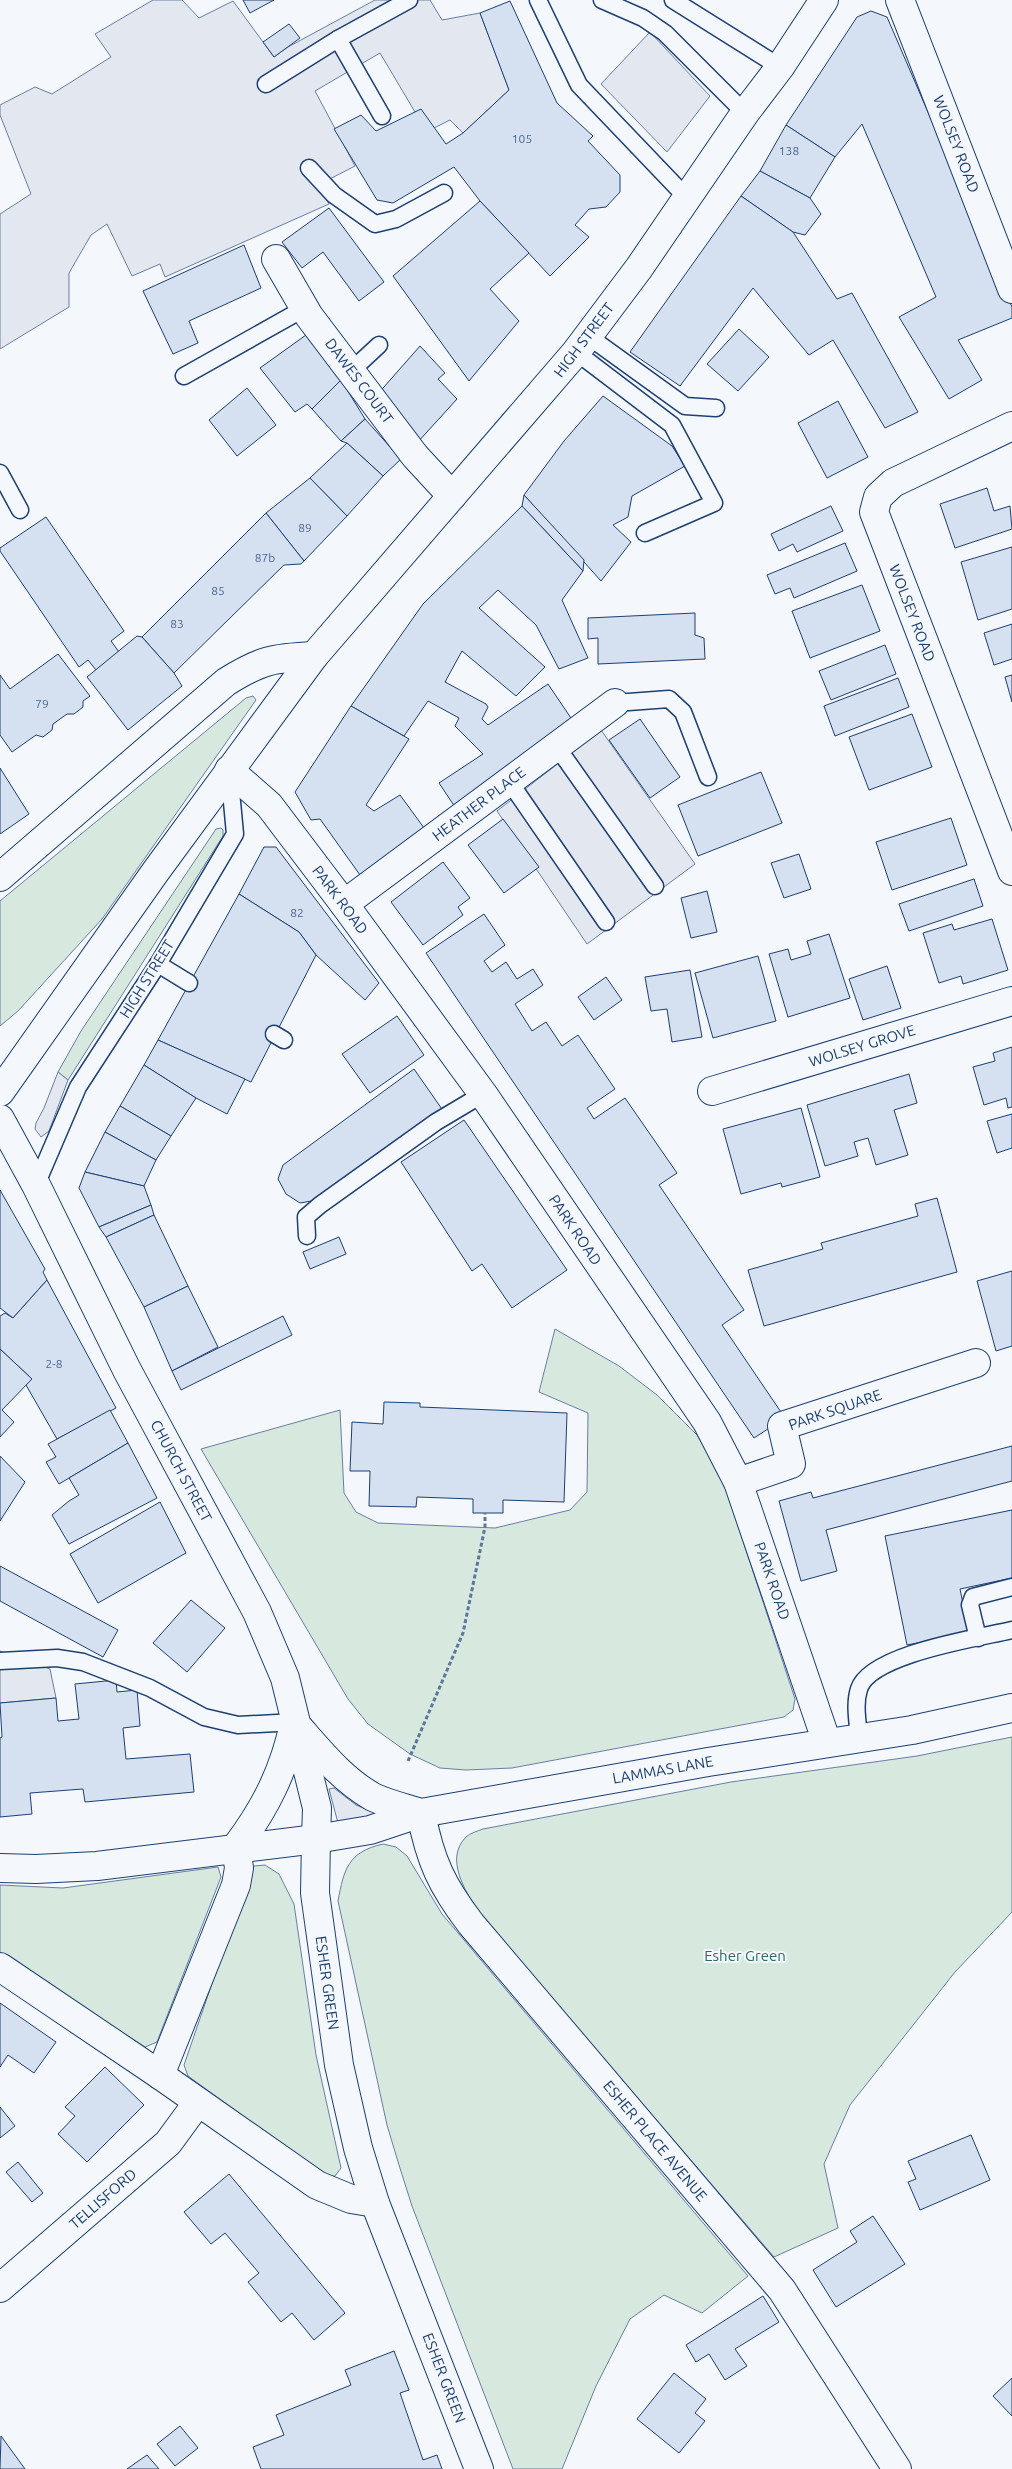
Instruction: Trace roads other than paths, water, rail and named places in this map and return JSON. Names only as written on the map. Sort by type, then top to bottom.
[{"type":"street","name":"HIGH STREET","points":[[0,1092],[229,770],[314,656],[582,344],[687,198],[745,113],[780,67],[824,0]]},
{"type":"street","name":"WOLSEY ROAD","points":[[900,0],[1012,288]]},
{"type":"street","name":"DAWES COURT","points":[[276,259],[304,308],[415,456],[452,496]]},
{"type":"street","name":"WOLSEY ROAD","points":[[1012,426],[893,483],[878,497],[874,512],[1012,871]]},
{"type":"street","points":[[0,877],[226,682],[254,665],[278,658],[314,656]]},
{"type":"street","name":"HEATHER PLACE","points":[[344,904],[615,703]]},
{"type":"street","name":"PARK ROAD","points":[[229,770],[269,805],[344,904],[483,1094],[707,1422],[738,1482],[827,1744]]},
{"type":"street","name":"WOLSEY GROVE","points":[[712,1091],[1012,1001]]},
{"type":"street","name":"CHURCH STREET","points":[[0,1119],[36,1184],[128,1370],[247,1592],[285,1678],[317,1808],[316,1839]]},
{"type":"street","name":"PARK SQUARE","points":[[738,1482],[791,1464],[782,1426],[976,1363]]},
{"type":"street","name":"LAMMAS LANE","points":[[316,1839],[383,1827],[421,1813],[708,1762],[859,1739],[1012,1708]]},
{"type":"street","points":[[295,1722],[338,1771],[354,1784],[374,1797],[421,1813]]},
{"type":"street","points":[[160,2075],[236,1885],[240,1868],[236,1847],[252,1826],[278,1781],[295,1722]]},
{"type":"street","name":"ESHER PLACE AVENUE","points":[[421,1813],[435,1869],[448,1893],[471,1924],[782,2290],[897,2469]]},
{"type":"street","points":[[0,1868],[36,1869],[97,1866],[236,1847],[316,1839]]},
{"type":"street","name":"ESHER GREEN","points":[[316,1839],[315,1893],[339,2065],[358,2148],[375,2203],[479,2469]]},
{"type":"street","points":[[0,1967],[160,2075],[317,2186],[351,2199],[375,2203]]},
{"type":"street","name":"TELLISFORD","points":[[0,2288],[168,2143],[198,2102]]},
{"type":"lane","points":[[266,84],[338,39],[409,0]]},
{"type":"lane","points":[[538,0],[579,85],[687,198]]},
{"type":"lane","points":[[602,0],[643,18],[665,33],[745,113]]},
{"type":"lane","points":[[673,0],[780,67]]},
{"type":"lane","points":[[338,39],[382,116]]},
{"type":"lane","points":[[309,168],[334,194],[375,224],[396,219],[444,193]]},
{"type":"lane","points":[[184,376],[304,308]]},
{"type":"lane","points":[[582,344],[685,406],[716,408]]},
{"type":"lane","points":[[582,344],[672,425],[714,503],[645,533]]},
{"type":"lane","points":[[351,371],[379,345]]},
{"type":"lane","points":[[0,473],[20,510]]},
{"type":"lane","points":[[615,703],[668,699],[683,712],[708,777]]},
{"type":"lane","points":[[556,746],[655,886]]},
{"type":"lane","name":"HIGH STREET","points":[[36,1184],[78,1087],[158,964],[235,834],[229,770]]},
{"type":"lane","points":[[510,781],[606,922]]},
{"type":"lane","points":[[158,964],[189,983]]},
{"type":"lane","points":[[307,1236],[306,1217],[320,1205],[436,1122],[483,1094]]},
{"type":"lane","points":[[978,1638],[970,1605],[973,1596],[1012,1587]]},
{"type":"lane","points":[[859,1739],[856,1709],[860,1688],[873,1670],[904,1656],[1012,1630]]},
{"type":"lane","points":[[0,1661],[56,1658],[83,1662],[150,1688],[204,1717],[238,1726],[295,1722]]},
{"type":"park label","name":"Esher Green","points":[[745,1956]]}]
